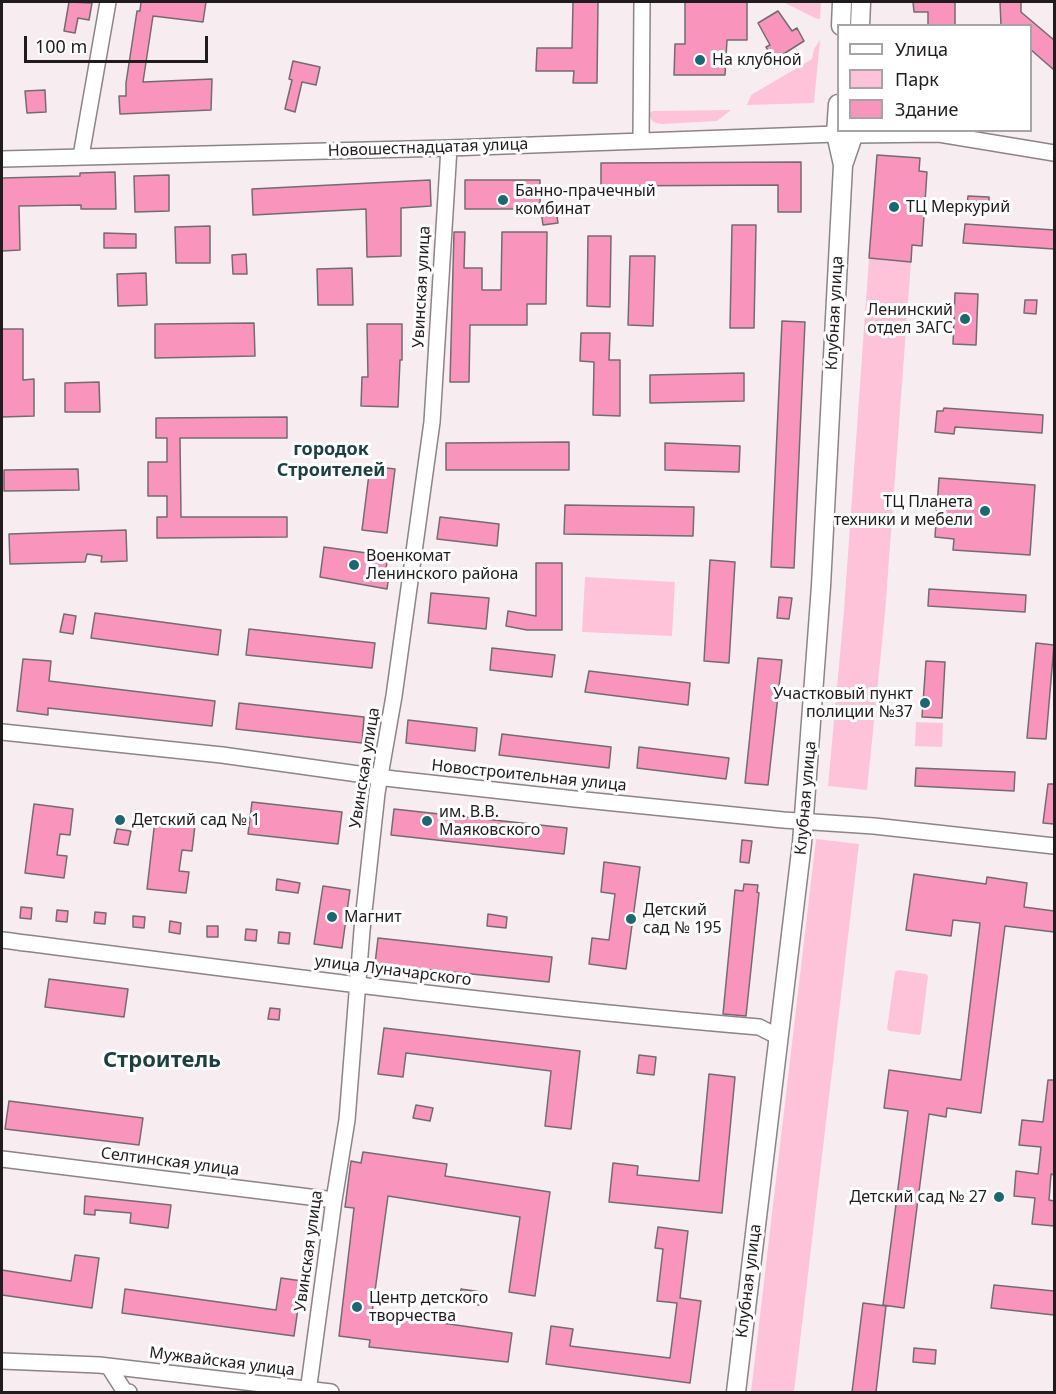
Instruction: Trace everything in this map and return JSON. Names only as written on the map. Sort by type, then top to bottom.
[{"type":"main road","points":[[841,24],[842,2]]},
{"type":"main road","points":[[860,24],[861,2]]},
{"type":"main road","name":"Клубная улица","points":[[736,1392],[802,843],[811,741],[843,165],[836,135],[837,120]]},
{"type":"main road","name":"Клубная улица","points":[[843,165],[855,133]]},
{"type":"main road","name":"Новошестнадцатая улица","points":[[836,135],[855,133]]},
{"type":"street","points":[[81,156],[108,2]]},
{"type":"street","points":[[641,141],[642,2]]},
{"type":"street","points":[[855,133],[939,134],[1054,153]]},
{"type":"street","name":"Новошестнадцатая улица","points":[[2,159],[449,148],[836,135]]},
{"type":"street","name":"Увинская улица","points":[[308,1391],[347,1120],[362,930],[380,777],[394,696],[431,431],[449,148]]},
{"type":"street","name":"Новостроительная улица","points":[[2,732],[222,755],[380,777],[575,800],[803,820],[1054,846]]},
{"type":"street","name":"улица Луначарского","points":[[2,940],[358,986],[555,1008],[759,1027],[779,1037]]},
{"type":"street","name":"Селтинская улица","points":[[2,1159],[334,1200]]},
{"type":"street","name":"Мужвайская улица","points":[[2,1361],[109,1367],[331,1392]]},
{"type":"street","points":[[109,1367],[125,1392],[129,1392]]},
{"type":"green space","points":[[783,2],[821,2],[820,19],[815,18]]},
{"type":"green space","points":[[820,40],[814,103],[747,105],[751,95],[812,59],[814,49]]},
{"type":"green space","points":[[731,110],[717,121],[662,124],[653,121],[649,113],[653,111]]},
{"type":"green space","points":[[869,258],[911,262],[885,613],[867,790],[828,786],[844,610]]},
{"type":"green space","points":[[585,577],[675,582],[672,636],[582,632]]},
{"type":"green space","points":[[916,722],[943,723],[942,747],[915,746]]},
{"type":"green space","points":[[816,839],[859,844],[794,1392],[751,1392]]},
{"type":"green space","points":[[898,970],[928,976],[919,1035],[887,1029],[895,972]]},
{"type":"building","points":[[69,2],[92,3],[89,20],[78,18],[75,33],[64,31]]},
{"type":"building","points":[[141,2],[206,2],[203,22],[153,16],[143,82],[212,79],[211,110],[120,114],[119,96],[126,96],[137,11],[140,11]]},
{"type":"building","points":[[573,2],[598,2],[597,83],[573,83],[574,71],[536,71],[537,48],[572,48]]},
{"type":"building","points":[[685,2],[747,2],[747,40],[727,40],[725,75],[674,75],[675,44],[685,44]]},
{"type":"building","points":[[913,2],[955,2],[955,24],[928,24],[928,12],[914,12]]},
{"type":"building","points":[[1000,2],[1021,2],[1021,12],[1054,40],[1054,70],[1032,51],[1032,24],[1001,24]]},
{"type":"building","points":[[778,11],[792,31],[797,28],[804,41],[774,60],[766,47],[770,45],[758,23]]},
{"type":"building","points":[[293,61],[320,67],[316,85],[302,82],[295,112],[285,109],[292,80],[289,79]]},
{"type":"building","points":[[45,90],[46,112],[27,113],[25,91]]},
{"type":"building","name":"ТЦ Меркурий","points":[[877,155],[920,158],[919,171],[927,172],[922,246],[912,245],[911,262],[869,258]]},
{"type":"building","points":[[801,162],[801,212],[778,212],[778,185],[601,186],[601,163]]},
{"type":"building","points":[[115,172],[116,209],[81,209],[81,205],[19,206],[20,250],[2,251],[2,178],[80,176],[80,173]]},
{"type":"building","points":[[169,175],[169,211],[135,212],[134,176]]},
{"type":"building","points":[[430,180],[431,206],[401,208],[401,256],[367,257],[366,209],[253,215],[252,189]]},
{"type":"building","name":"Банно-прачечный комбинат","points":[[465,180],[540,180],[540,209],[465,209]]},
{"type":"building","points":[[968,196],[989,197],[989,208],[967,206]]},
{"type":"building","points":[[556,209],[558,223],[543,225],[541,211]]},
{"type":"building","points":[[965,224],[1054,230],[1054,249],[963,243]]},
{"type":"building","points":[[732,225],[756,225],[754,328],[730,328]]},
{"type":"building","points":[[210,226],[210,263],[176,263],[175,227]]},
{"type":"building","points":[[454,232],[465,232],[464,268],[482,268],[482,290],[501,290],[502,232],[547,232],[546,304],[527,304],[527,325],[470,325],[469,382],[450,382]]},
{"type":"building","points":[[104,233],[136,234],[136,248],[104,248]]},
{"type":"building","points":[[588,236],[611,236],[610,307],[587,306]]},
{"type":"building","points":[[246,254],[247,274],[233,274],[232,255]]},
{"type":"building","points":[[630,256],[655,256],[653,326],[628,325]]},
{"type":"building","points":[[352,268],[353,305],[318,305],[317,269]]},
{"type":"building","points":[[146,273],[147,305],[118,306],[117,274]]},
{"type":"building","name":"Ленинский отдел ЗАГС","points":[[955,293],[978,294],[976,345],[953,344]]},
{"type":"building","points":[[1025,300],[1037,300],[1036,314],[1024,313]]},
{"type":"building","points":[[782,321],[805,322],[794,568],[771,567]]},
{"type":"building","points":[[254,323],[255,356],[155,358],[155,324]]},
{"type":"building","points":[[367,324],[402,324],[398,407],[361,406],[362,377],[368,377]]},
{"type":"building","points":[[2,329],[23,329],[23,380],[34,379],[34,416],[2,417]]},
{"type":"building","points":[[581,333],[610,333],[609,360],[620,360],[620,416],[593,415],[594,362],[580,361]]},
{"type":"building","points":[[744,373],[744,401],[650,403],[650,375]]},
{"type":"building","points":[[99,382],[100,412],[65,412],[65,383]]},
{"type":"building","points":[[944,408],[1043,415],[1042,433],[955,427],[954,434],[935,432],[937,411],[943,411]]},
{"type":"building","points":[[287,417],[287,438],[180,438],[181,517],[287,517],[287,537],[157,538],[157,517],[167,517],[167,496],[148,496],[148,462],[167,462],[167,438],[156,438],[156,418]]},
{"type":"building","points":[[569,442],[569,470],[446,470],[446,443]]},
{"type":"building","points":[[665,443],[740,446],[739,472],[665,470]]},
{"type":"building","points":[[370,466],[395,469],[387,533],[362,530]]},
{"type":"building","points":[[78,469],[79,490],[4,491],[4,470]]},
{"type":"building","name":"ТЦ Планета техники и мебели","points":[[939,478],[1035,485],[1030,555],[953,550],[954,539],[935,537]]},
{"type":"building","points":[[565,505],[694,507],[693,536],[564,534]]},
{"type":"building","points":[[440,517],[499,524],[497,546],[437,539]]},
{"type":"building","points":[[126,530],[127,561],[101,562],[102,556],[87,554],[85,562],[10,564],[9,534]]},
{"type":"building","name":"Военкомат Ленинского района","points":[[324,547],[388,556],[385,575],[389,575],[387,589],[320,577]]},
{"type":"building","points":[[710,560],[735,562],[729,663],[704,661]]},
{"type":"building","points":[[536,563],[562,563],[562,630],[527,630],[506,626],[508,611],[536,616]]},
{"type":"building","points":[[929,589],[1026,595],[1025,612],[928,606]]},
{"type":"building","points":[[431,593],[489,598],[486,629],[428,623]]},
{"type":"building","points":[[779,597],[792,598],[789,619],[777,618]]},
{"type":"building","points":[[95,613],[221,630],[218,655],[91,638]]},
{"type":"building","points":[[64,614],[76,616],[73,634],[60,632]]},
{"type":"building","points":[[249,629],[375,643],[372,668],[246,655]]},
{"type":"building","points":[[1036,643],[1054,645],[1046,739],[1027,738]]},
{"type":"building","points":[[492,648],[555,655],[552,677],[490,670]]},
{"type":"building","points":[[758,658],[782,660],[768,785],[745,783]]},
{"type":"building","points":[[23,659],[51,661],[49,681],[215,701],[212,726],[48,708],[48,715],[17,711]]},
{"type":"building","points":[[926,661],[945,662],[942,718],[922,717]]},
{"type":"building","points":[[589,671],[690,683],[688,705],[585,692]]},
{"type":"building","points":[[239,703],[364,717],[362,743],[236,729]]},
{"type":"building","points":[[408,720],[477,728],[475,751],[406,743]]},
{"type":"building","points":[[502,734],[611,747],[609,768],[499,755]]},
{"type":"building","points":[[639,747],[729,758],[726,779],[637,768]]},
{"type":"building","points":[[916,768],[1015,772],[1014,791],[915,786]]},
{"type":"building","points":[[1048,784],[1054,784],[1054,824],[1043,823]]},
{"type":"building","points":[[252,802],[342,812],[338,844],[248,834]]},
{"type":"building","points":[[34,804],[73,809],[70,835],[60,834],[57,855],[67,856],[64,878],[25,873]]},
{"type":"building","points":[[394,809],[567,828],[564,854],[391,835]]},
{"type":"building","points":[[155,820],[195,825],[192,851],[182,850],[179,871],[189,872],[186,893],[147,889]]},
{"type":"building","points":[[117,829],[131,831],[128,845],[114,843]]},
{"type":"building","points":[[742,840],[752,841],[749,863],[740,862]]},
{"type":"building","points":[[604,862],[640,867],[626,969],[589,964],[592,938],[609,940],[615,894],[601,892]]},
{"type":"building","points":[[914,874],[986,884],[987,877],[1027,883],[1024,907],[1054,911],[1054,932],[1005,926],[981,1113],[947,1108],[946,1117],[929,1114],[904,1308],[883,1305],[908,1111],[884,1108],[889,1070],[961,1080],[980,923],[953,920],[951,936],[906,930]]},
{"type":"building","points":[[277,879],[300,883],[298,893],[276,890]]},
{"type":"building","points":[[744,884],[758,885],[757,892],[759,893],[746,1016],[723,1014],[735,890],[743,891]]},
{"type":"building","name":"Магнит","points":[[323,886],[350,890],[342,948],[314,944]]},
{"type":"building","points":[[21,907],[32,908],[31,919],[20,918]]},
{"type":"building","points":[[57,910],[68,911],[67,922],[56,921]]},
{"type":"building","points":[[95,912],[106,913],[105,924],[94,923]]},
{"type":"building","points":[[488,914],[507,917],[506,928],[487,926]]},
{"type":"building","points":[[133,916],[145,917],[144,928],[133,927]]},
{"type":"building","points":[[170,921],[181,923],[180,934],[169,932]]},
{"type":"building","points":[[207,926],[218,926],[218,937],[207,937]]},
{"type":"building","points":[[246,929],[257,930],[256,941],[245,940]]},
{"type":"building","points":[[279,932],[290,933],[289,944],[278,943]]},
{"type":"building","points":[[378,938],[552,957],[549,982],[375,964]]},
{"type":"building","points":[[49,979],[128,989],[124,1017],[45,1007]]},
{"type":"building","points":[[270,1008],[280,1009],[279,1020],[268,1019]]},
{"type":"building","points":[[384,1028],[580,1051],[571,1129],[545,1126],[551,1071],[406,1053],[403,1077],[378,1074]]},
{"type":"building","points":[[639,1055],[656,1057],[654,1075],[637,1073]]},
{"type":"building","points":[[709,1074],[735,1077],[722,1213],[609,1202],[613,1163],[638,1166],[637,1175],[699,1181]]},
{"type":"building","points":[[1048,1080],[1054,1080],[1054,1175],[1051,1174],[1049,1200],[1054,1201],[1054,1226],[1032,1224],[1035,1198],[1014,1196],[1016,1171],[1038,1174],[1041,1147],[1019,1145],[1022,1120],[1043,1122]]},
{"type":"building","points":[[9,1101],[143,1118],[139,1145],[5,1129]]},
{"type":"building","points":[[416,1105],[433,1108],[430,1121],[413,1118]]},
{"type":"building","points":[[363,1152],[447,1164],[445,1176],[550,1192],[535,1296],[509,1292],[520,1217],[388,1196],[372,1313],[512,1333],[508,1362],[369,1347],[370,1340],[339,1336],[354,1208],[345,1207],[351,1161],[361,1163]]},
{"type":"building","points":[[85,1196],[171,1205],[168,1228],[130,1223],[131,1213],[95,1210],[95,1215],[84,1214]]},
{"type":"building","points":[[658,1227],[688,1231],[680,1298],[701,1301],[690,1383],[546,1364],[551,1326],[573,1329],[570,1346],[670,1358],[677,1303],[657,1301],[663,1249],[655,1248]]},
{"type":"building","points":[[75,1255],[99,1258],[92,1308],[2,1295],[2,1270],[71,1281]]},
{"type":"building","points":[[281,1278],[302,1281],[294,1336],[122,1313],[125,1289],[276,1310]]},
{"type":"building","points":[[994,1285],[1054,1291],[1054,1315],[991,1308]]},
{"type":"building","points":[[461,1289],[481,1292],[479,1305],[459,1301]]},
{"type":"building","points":[[863,1303],[886,1306],[876,1392],[852,1392]]},
{"type":"building","points":[[914,1348],[936,1350],[935,1364],[913,1362]]},
{"type":"place","name":"На клубной","points":[[700,60]]},
{"type":"place","name":"Банно-прачечный комбинат","points":[[503,200]]},
{"type":"place","name":"ТЦ Меркурий","points":[[894,207]]},
{"type":"place","name":"Ленинский отдел ЗАГС","points":[[965,319]]},
{"type":"place","name":"ТЦ Планета техники и мебели","points":[[985,511]]},
{"type":"place","name":"Военкомат Ленинского района","points":[[354,565]]},
{"type":"place","name":"Участковый пункт полиции №37","points":[[925,703]]},
{"type":"place","name":"Детский сад № 1","points":[[120,820]]},
{"type":"place","name":"им. В.В. Маяковского","points":[[427,821]]},
{"type":"place","name":"Магнит","points":[[332,917]]},
{"type":"place","name":"Детский сад № 195","points":[[631,919]]},
{"type":"place","name":"Детский сад № 27","points":[[999,1197]]},
{"type":"place","name":"Центр детского творчества","points":[[357,1307]]},
{"type":"district","name":"городок Строителей","points":[[331,460]]},
{"type":"district","name":"Строитель","points":[[162,1061]]}]
